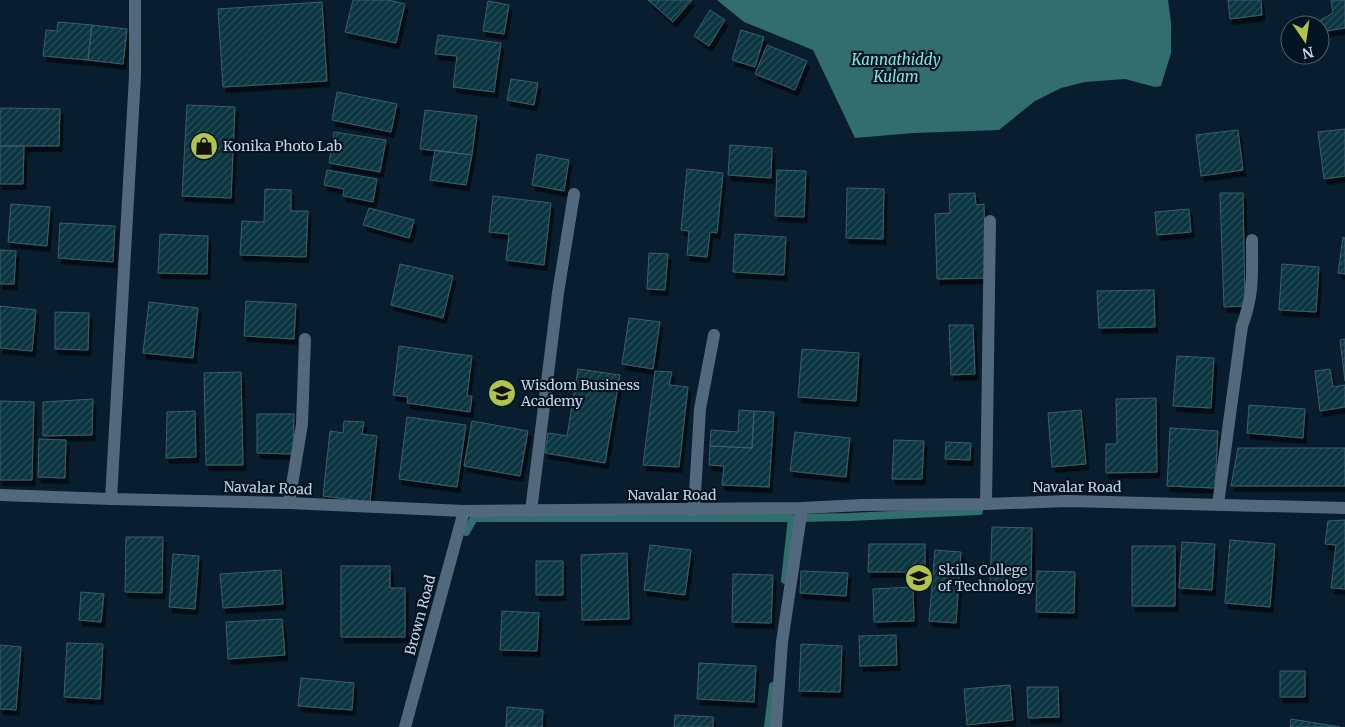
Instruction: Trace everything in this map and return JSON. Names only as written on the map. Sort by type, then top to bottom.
[{"type":"street","points":[[111,499],[135,76],[134,0]]},
{"type":"street","points":[[531,511],[558,293],[574,194]]},
{"type":"street","points":[[986,504],[990,221]]},
{"type":"street","points":[[1218,504],[1242,326],[1252,290],[1252,240]]},
{"type":"street","points":[[694,510],[700,409],[714,335]]},
{"type":"street","points":[[289,503],[302,424],[305,339]]},
{"type":"street","name":"Navalar Road","points":[[0,495],[289,503],[464,512],[694,510],[1068,501],[1345,508]]},
{"type":"street","points":[[776,727],[782,642],[802,508]]},
{"type":"street","name":"Brown Road","points":[[405,727],[464,512]]},
{"type":"water","name":"Kannathiddy Kulam","points":[[717,0],[1168,0],[1171,23],[1171,53],[1161,86],[1155,87],[1125,79],[1085,82],[1061,88],[1035,101],[999,130],[914,133],[855,138],[813,50],[744,22]]},
{"type":"building","points":[[353,0],[389,0],[405,4],[396,43],[345,32]]},
{"type":"building","points":[[648,0],[692,0],[673,22]]},
{"type":"building","points":[[1228,0],[1261,0],[1262,15],[1230,19]]},
{"type":"building","points":[[1331,0],[1345,0],[1345,28],[1330,30],[1330,15],[1333,13]]},
{"type":"building","points":[[488,1],[509,5],[504,34],[483,31]]},
{"type":"building","points":[[322,2],[327,81],[223,87],[218,9]]},
{"type":"building","points":[[710,10],[725,20],[709,46],[694,36]]},
{"type":"building","points":[[58,22],[92,25],[88,60],[43,56],[46,30],[57,31]]},
{"type":"building","points":[[92,25],[127,29],[123,64],[88,60]]},
{"type":"building","points":[[741,30],[764,37],[755,67],[732,60]]},
{"type":"building","points":[[438,35],[501,43],[494,92],[453,87],[457,56],[435,54]]},
{"type":"building","points":[[767,45],[807,61],[795,90],[755,74]]},
{"type":"building","points":[[511,79],[538,83],[534,105],[507,100]]},
{"type":"building","points":[[337,92],[397,104],[391,132],[332,120]]},
{"type":"building","points":[[187,105],[235,107],[231,198],[182,196]]},
{"type":"building","points":[[0,108],[60,109],[59,146],[0,146]]},
{"type":"building","points":[[425,110],[477,116],[472,155],[420,149]]},
{"type":"building","points":[[1345,129],[1345,176],[1324,179],[1318,132]]},
{"type":"building","points":[[1238,130],[1243,170],[1201,176],[1196,135]]},
{"type":"building","points":[[334,132],[386,140],[380,172],[329,163]]},
{"type":"building","points":[[730,145],[772,148],[771,178],[728,175]]},
{"type":"building","points":[[0,146],[24,146],[23,184],[0,184]]},
{"type":"building","points":[[435,150],[472,155],[466,185],[430,180]]},
{"type":"building","points":[[537,154],[569,160],[564,191],[532,185]]},
{"type":"building","points":[[687,169],[723,173],[717,233],[710,232],[707,257],[687,255],[689,231],[681,230]]},
{"type":"building","points":[[327,170],[377,179],[373,202],[343,196],[344,189],[324,185]]},
{"type":"building","points":[[777,170],[806,171],[804,217],[775,216]]},
{"type":"building","points":[[847,188],[884,189],[883,239],[846,238]]},
{"type":"building","points":[[265,189],[291,190],[291,211],[308,211],[306,257],[240,255],[242,221],[264,222]]},
{"type":"building","points":[[975,193],[976,205],[984,204],[986,278],[937,279],[935,214],[950,213],[949,194]]},
{"type":"building","points":[[1220,193],[1243,193],[1245,306],[1224,307]]},
{"type":"building","points":[[493,196],[551,203],[544,265],[506,260],[509,234],[489,232]]},
{"type":"building","points":[[11,204],[50,207],[47,246],[8,242]]},
{"type":"building","points":[[369,208],[414,220],[409,238],[363,225]]},
{"type":"building","points":[[1189,209],[1191,232],[1157,235],[1155,212]]},
{"type":"building","points":[[60,223],[115,226],[113,262],[58,258]]},
{"type":"building","points":[[160,234],[208,236],[207,274],[158,273]]},
{"type":"building","points":[[735,234],[786,237],[784,275],[733,272]]},
{"type":"building","points":[[1343,237],[1345,238],[1345,274],[1338,273]]},
{"type":"building","points":[[0,250],[16,251],[14,284],[0,284]]},
{"type":"building","points":[[649,253],[668,254],[665,290],[647,289]]},
{"type":"building","points":[[400,264],[453,276],[443,318],[391,305]]},
{"type":"building","points":[[1282,264],[1319,267],[1316,312],[1279,310]]},
{"type":"building","points":[[1154,290],[1155,327],[1099,328],[1097,291]]},
{"type":"building","points":[[246,301],[296,304],[294,339],[244,336]]},
{"type":"building","points":[[149,302],[198,308],[193,358],[143,353]]},
{"type":"building","points":[[0,306],[36,310],[32,351],[0,348]]},
{"type":"building","points":[[55,312],[89,313],[88,350],[55,349]]},
{"type":"building","points":[[629,318],[660,322],[653,369],[622,364]]},
{"type":"building","points":[[949,325],[973,325],[975,374],[951,375]]},
{"type":"building","points":[[1345,339],[1345,381],[1340,340]]},
{"type":"building","points":[[399,346],[472,356],[467,396],[472,396],[470,412],[407,403],[408,397],[393,395]]},
{"type":"building","points":[[802,349],[859,353],[856,401],[798,397]]},
{"type":"building","points":[[1177,356],[1214,358],[1211,408],[1173,406]]},
{"type":"building","points":[[578,369],[620,375],[605,463],[545,453],[548,433],[567,436]]},
{"type":"building","points":[[1330,369],[1333,387],[1345,385],[1345,407],[1320,411],[1315,371]]},
{"type":"building","points":[[655,371],[672,372],[669,385],[688,387],[679,467],[643,465]]},
{"type":"building","points":[[241,372],[243,465],[206,465],[204,373]]},
{"type":"building","points":[[1156,398],[1157,472],[1106,473],[1106,444],[1117,444],[1116,399]]},
{"type":"building","points":[[93,399],[92,435],[43,436],[43,402]]},
{"type":"building","points":[[0,401],[34,402],[32,480],[0,480]]},
{"type":"building","points":[[1249,405],[1305,409],[1303,438],[1247,433]]},
{"type":"building","points":[[739,410],[754,411],[752,448],[710,446],[711,430],[738,432]]},
{"type":"building","points":[[1081,410],[1086,464],[1052,467],[1048,413]]},
{"type":"building","points":[[195,411],[196,457],[166,458],[167,412]]},
{"type":"building","points":[[754,411],[774,412],[769,487],[722,485],[724,466],[709,465],[710,446],[752,448]]},
{"type":"building","points":[[257,414],[294,414],[293,454],[257,453]]},
{"type":"building","points":[[407,417],[466,425],[457,487],[399,479]]},
{"type":"building","points":[[344,421],[364,422],[362,434],[377,436],[370,502],[323,496],[330,431],[343,433]]},
{"type":"building","points":[[472,421],[528,431],[520,476],[464,466]]},
{"type":"building","points":[[1170,428],[1218,431],[1215,488],[1167,486]]},
{"type":"building","points":[[795,432],[850,438],[846,477],[790,471]]},
{"type":"building","points":[[39,439],[66,440],[65,478],[38,477]]},
{"type":"building","points":[[894,440],[924,441],[922,479],[892,479]]},
{"type":"building","points":[[946,442],[971,443],[970,460],[945,459]]},
{"type":"building","points":[[1238,448],[1345,448],[1345,486],[1231,486]]},
{"type":"building","points":[[1345,520],[1345,589],[1331,588],[1336,545],[1325,544],[1328,521]]},
{"type":"building","points":[[992,527],[1032,528],[1031,587],[990,586]]},
{"type":"building","points":[[126,537],[163,537],[162,593],[125,592]]},
{"type":"building","points":[[1230,540],[1275,544],[1270,607],[1225,603]]},
{"type":"building","points":[[1182,542],[1215,544],[1212,590],[1179,588]]},
{"type":"building","points":[[869,544],[925,544],[925,572],[868,572]]},
{"type":"building","points":[[650,545],[691,550],[685,595],[644,590]]},
{"type":"building","points":[[1132,546],[1175,546],[1175,606],[1132,606]]},
{"type":"building","points":[[935,550],[961,552],[956,623],[929,621]]},
{"type":"building","points":[[627,553],[629,619],[582,620],[581,555]]},
{"type":"building","points":[[173,554],[199,556],[195,609],[169,607]]},
{"type":"building","points":[[536,561],[563,561],[563,595],[536,595]]},
{"type":"building","points":[[341,566],[390,566],[390,588],[405,588],[405,637],[341,637]]},
{"type":"building","points":[[281,570],[283,604],[223,608],[220,574]]},
{"type":"building","points":[[801,571],[848,573],[846,596],[800,593]]},
{"type":"building","points":[[1037,571],[1075,572],[1074,613],[1036,612]]},
{"type":"building","points":[[733,574],[773,575],[771,623],[732,622]]},
{"type":"building","points":[[913,587],[914,621],[874,622],[873,589]]},
{"type":"building","points":[[81,592],[104,594],[101,622],[79,620]]},
{"type":"building","points":[[502,611],[539,613],[537,651],[500,650]]},
{"type":"building","points":[[282,619],[285,655],[228,659],[226,622]]},
{"type":"building","points":[[896,635],[897,665],[860,666],[859,636]]},
{"type":"building","points":[[67,643],[103,644],[100,699],[64,697]]},
{"type":"building","points":[[801,644],[842,646],[840,692],[799,691]]},
{"type":"building","points":[[0,645],[21,647],[16,710],[0,709]]},
{"type":"building","points":[[699,663],[756,666],[754,702],[697,699]]},
{"type":"building","points":[[1280,671],[1305,671],[1305,697],[1280,697]]},
{"type":"building","points":[[301,678],[354,683],[352,710],[298,706]]},
{"type":"building","points":[[1010,685],[1013,720],[967,725],[964,689]]},
{"type":"building","points":[[1027,687],[1058,687],[1059,717],[1028,718]]},
{"type":"building","points":[[507,707],[543,710],[542,727],[506,727]]},
{"type":"building","points":[[675,715],[713,717],[713,727],[674,727]]},
{"type":"building","points":[[1291,719],[1340,727],[1290,727]]},
{"type":"waterway","points":[[797,518],[979,511]]},
{"type":"waterway","points":[[466,532],[474,518],[792,518],[785,580]]},
{"type":"waterway","points":[[768,727],[773,686]]},
{"type":"place","name":"Konika Photo Lab","points":[[204,146]]},
{"type":"place","name":"Wisdom Business Academy","points":[[502,393]]},
{"type":"place","name":"Skills College of Technology","points":[[919,578]]}]
